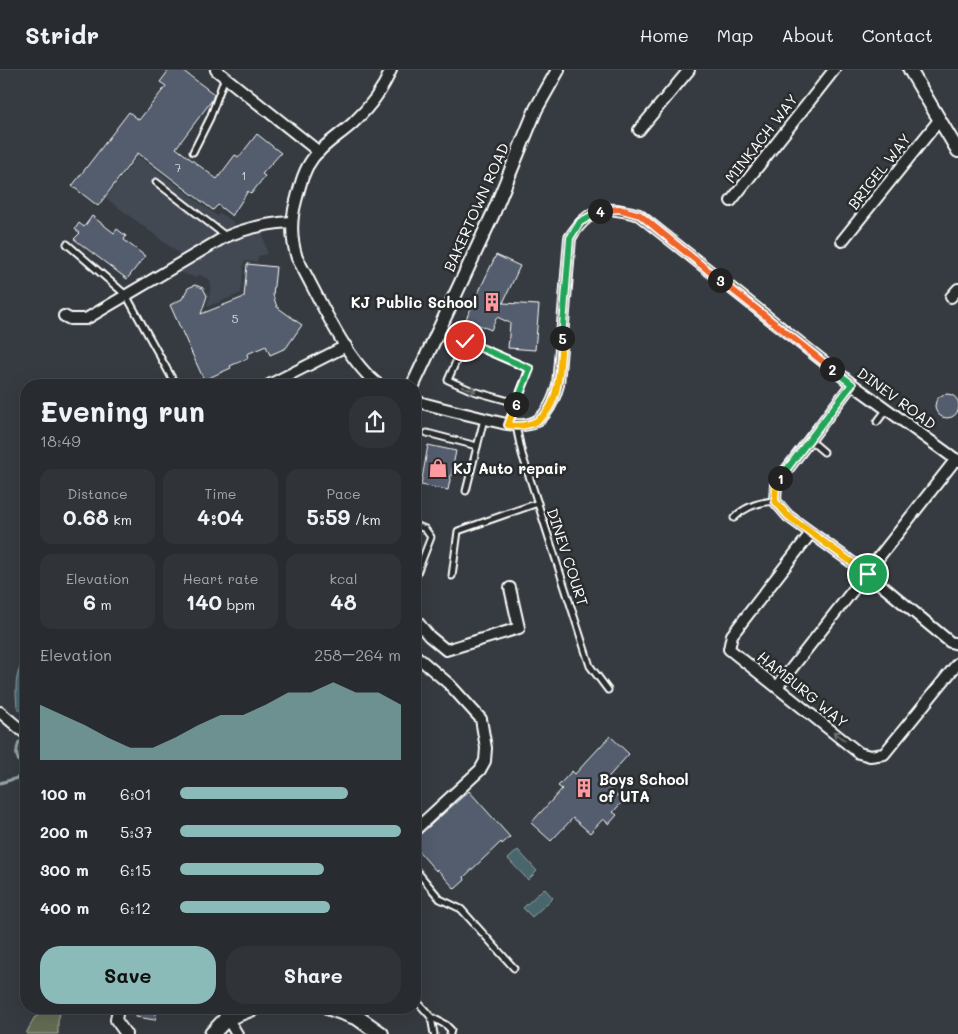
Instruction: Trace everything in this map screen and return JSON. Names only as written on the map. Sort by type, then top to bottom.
[{"type":"main road","points":[[212,1034],[224,1014]]},
{"type":"main road","points":[[347,1014],[358,1018],[381,1034]]},
{"type":"street","points":[[371,379],[346,346],[297,258],[292,222],[294,207],[303,176],[312,159],[355,121],[383,87],[392,70]]},
{"type":"street","name":"BAKERTOWN ROAD","points":[[416,379],[493,214],[536,109],[558,70]]},
{"type":"street","points":[[639,130],[688,70]]},
{"type":"street","name":"MINKACH WAY","points":[[730,201],[834,70]]},
{"type":"street","points":[[910,70],[958,151]]},
{"type":"street","points":[[221,73],[319,152]]},
{"type":"street","name":"BRIGEL WAY","points":[[842,241],[940,118]]},
{"type":"street","name":"DINEV ROAD","points":[[512,426],[532,424],[546,414],[554,401],[558,385],[570,238],[580,222],[598,211],[619,209],[640,215],[852,384],[957,460]]},
{"type":"street","points":[[64,316],[70,320],[86,319],[227,237],[246,228],[270,223],[292,222]]},
{"type":"street","points":[[285,379],[346,346]]},
{"type":"street","points":[[852,384],[776,484],[775,501],[788,516],[868,574],[950,642],[958,644]]},
{"type":"street","points":[[421,403],[512,426]]},
{"type":"street","points":[[777,687],[957,460]]},
{"type":"street","name":"HAMBURG WAY","points":[[811,533],[730,640],[729,649],[859,752],[870,756],[881,755],[903,733],[958,663]]},
{"type":"street","points":[[421,626],[429,636],[446,650],[519,628],[510,588]]},
{"type":"street","points":[[421,659],[449,684],[481,719],[486,748],[480,770],[421,824]]},
{"type":"street","points":[[0,712],[20,729]]},
{"type":"street","points":[[117,1014],[116,1020],[126,1034]]},
{"type":"street","points":[[226,1014],[237,1034]]},
{"type":"lane","points":[[193,152],[210,118],[221,73]]},
{"type":"lane","points":[[156,182],[227,237]]},
{"type":"lane","points":[[67,244],[126,296],[172,379]]},
{"type":"lane","points":[[512,426],[516,403],[530,369],[465,341],[448,380],[472,391],[516,403]]},
{"type":"lane","points":[[877,422],[887,410]]},
{"type":"lane","points":[[466,491],[484,419]]},
{"type":"lane","name":"DINEV COURT","points":[[512,426],[590,666],[608,690]]},
{"type":"lane","points":[[427,432],[478,446]]},
{"type":"lane","points":[[809,440],[824,452]]},
{"type":"lane","points":[[734,518],[750,506],[775,501]]},
{"type":"lane","points":[[452,576],[458,531],[538,503]]},
{"type":"lane","points":[[421,528],[426,530],[431,538],[421,563]]},
{"type":"lane","points":[[421,876],[440,899],[461,910],[514,968]]},
{"type":"lane","points":[[421,1006],[431,1017],[446,1025],[451,1030],[450,1034]]},
{"type":"lane","points":[[431,1017],[434,1034]]},
{"type":"shaded area","points":[[138,156],[217,216],[220,213],[232,221],[239,235],[262,230],[267,254],[258,256],[257,262],[244,261],[241,293],[207,307],[211,286],[210,280],[198,274],[197,278],[179,272],[172,276],[165,264],[180,254],[106,198]]},
{"type":"green space","points":[[40,1014],[60,1014],[58,1034],[26,1034],[34,1018]]},
{"type":"water","points":[[20,668],[20,710],[17,707],[16,692]]},
{"type":"water","points":[[518,850],[537,871],[528,880],[508,859]]},
{"type":"water","points":[[544,888],[553,898],[532,917],[523,908]]},
{"type":"building","points":[[169,70],[182,70],[214,94],[212,100],[176,148],[217,179],[235,155],[239,157],[257,134],[281,153],[262,174],[265,176],[251,194],[248,191],[232,216],[218,205],[213,210],[138,153],[98,206],[72,186],[129,112],[139,120],[166,86],[160,82]]},
{"type":"building","points":[[92,216],[114,233],[117,229],[126,236],[124,240],[145,256],[127,279],[74,239],[80,233],[75,229],[79,223],[84,227]]},
{"type":"building","name":"KJ Public School","points":[[496,255],[520,266],[503,303],[539,305],[535,350],[508,348],[510,323],[497,317],[491,330],[466,319]]},
{"type":"building","points":[[247,264],[276,267],[273,295],[277,307],[302,325],[286,348],[270,355],[266,346],[247,354],[248,358],[230,366],[231,368],[204,379],[170,305],[182,299],[188,288],[195,285],[203,288],[207,296],[201,314],[244,297]]},
{"type":"building","points":[[947,394],[956,397],[959,406],[956,415],[947,418],[938,415],[935,406],[938,397]]},
{"type":"building","name":"KJ Auto repair","points":[[428,445],[456,451],[448,490],[421,485]]},
{"type":"building","name":"Boys School of UTA","points":[[610,736],[629,754],[603,783],[623,801],[613,812],[617,815],[609,824],[603,819],[590,833],[573,818],[551,841],[531,823],[562,789],[558,786],[572,771],[575,774]]},
{"type":"building","points":[[469,791],[510,837],[502,844],[501,842],[464,877],[465,880],[455,889],[421,854],[421,834]]},
{"type":"building","points":[[137,1014],[156,1014],[155,1020],[136,1017]]},
{"type":"waterway","points":[[19,742],[17,754],[20,762]]},
{"type":"waterway","points":[[0,783],[20,777]]},
{"type":"place","name":"KJ Public School","points":[[492,302]]},
{"type":"place","name":"KJ Auto repair","points":[[438,468]]},
{"type":"place","name":"Boys School of UTA","points":[[584,788]]},
{"type":"route","points":[[465,341],[530,369],[508,425],[532,424],[546,414],[554,401],[558,385],[570,238],[580,222],[598,211],[619,209],[640,215],[852,384],[776,484],[775,501],[788,516],[868,574]]}]
